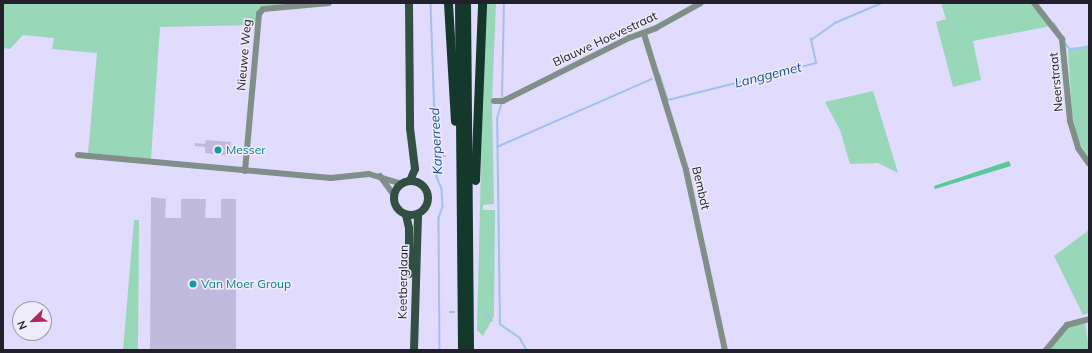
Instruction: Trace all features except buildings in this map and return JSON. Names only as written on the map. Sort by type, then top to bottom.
[{"type":"highway","points":[[448,3],[456,152],[461,165]]},
{"type":"highway","points":[[459,3],[462,350]]},
{"type":"highway","points":[[466,3],[469,210],[469,350]]},
{"type":"highway","points":[[469,210],[474,201],[482,3]]},
{"type":"main road","points":[[409,7],[412,119],[415,169],[394,195],[396,208],[406,215],[418,214],[428,201],[422,185],[412,119]]},
{"type":"main road","points":[[406,182],[422,185]]},
{"type":"main road","name":"Keetberglaan","points":[[414,350],[418,214]]},
{"type":"main road","name":"Keetberglaan","points":[[406,215],[409,228],[409,350]]},
{"type":"street","name":"Nieuwe Weg","points":[[245,171],[259,20],[263,9],[329,3]]},
{"type":"street","points":[[404,3],[409,7]]},
{"type":"street","name":"Blauwe Hoevestraat","points":[[494,101],[503,101],[629,38],[644,34],[701,3]]},
{"type":"street","name":"Neerstraat","points":[[1034,3],[1062,39],[1070,121],[1078,148],[1089,164]]},
{"type":"street","name":"Bembdt","points":[[644,34],[686,170],[726,350]]},
{"type":"street","points":[[78,155],[331,178],[380,176],[406,182]]},
{"type":"street","points":[[380,176],[394,195]]},
{"type":"street","points":[[1046,350],[1067,325],[1089,318]]},
{"type":"green space","points":[[3,3],[300,3],[261,6],[256,15],[255,25],[160,27],[151,159],[88,153],[97,53],[52,49],[54,38],[23,35],[10,49],[3,48]]},
{"type":"green space","points":[[485,3],[496,3],[492,102],[494,204],[483,205],[483,210],[495,210],[494,316],[483,336],[477,330]]},
{"type":"green space","points":[[941,3],[1032,3],[1051,26],[973,41],[981,80],[953,87],[936,22],[946,19]]},
{"type":"green space","points":[[1089,45],[1089,160],[1078,140],[1072,114],[1068,50]]},
{"type":"green space","points":[[873,91],[898,173],[878,163],[850,164],[840,130],[825,102]]},
{"type":"green space","points":[[1009,161],[1011,166],[935,189],[934,186]]},
{"type":"green space","points":[[134,220],[139,220],[138,350],[123,350]]},
{"type":"green space","points":[[1089,230],[1089,313],[1083,315],[1054,256]]},
{"type":"green space","points":[[1085,322],[1089,350],[1048,350],[1068,327]]},
{"type":"waterway","name":"Karperreed","points":[[431,3],[437,177],[442,189],[443,207],[439,218],[440,350]]},
{"type":"waterway","points":[[502,97],[504,3]]},
{"type":"waterway","name":"Langgemet","points":[[660,75],[668,100],[816,63],[811,40],[835,23],[882,3]]},
{"type":"waterway","name":"Langgemet","points":[[1054,23],[1059,31]]},
{"type":"waterway","name":"Langgemet","points":[[1065,43],[1070,49],[1089,47]]},
{"type":"waterway","name":"Langgemet","points":[[497,147],[652,79]]},
{"type":"waterway","points":[[500,324],[497,119],[501,105]]},
{"type":"waterway","name":"Langgemet","points":[[436,155],[445,156]]},
{"type":"waterway","points":[[485,312],[492,320]]},
{"type":"waterway","points":[[500,324],[520,338],[527,350]]},
{"type":"place","name":"Messer","points":[[218,150]]},
{"type":"place","name":"Van Moer Group","points":[[193,284]]}]
